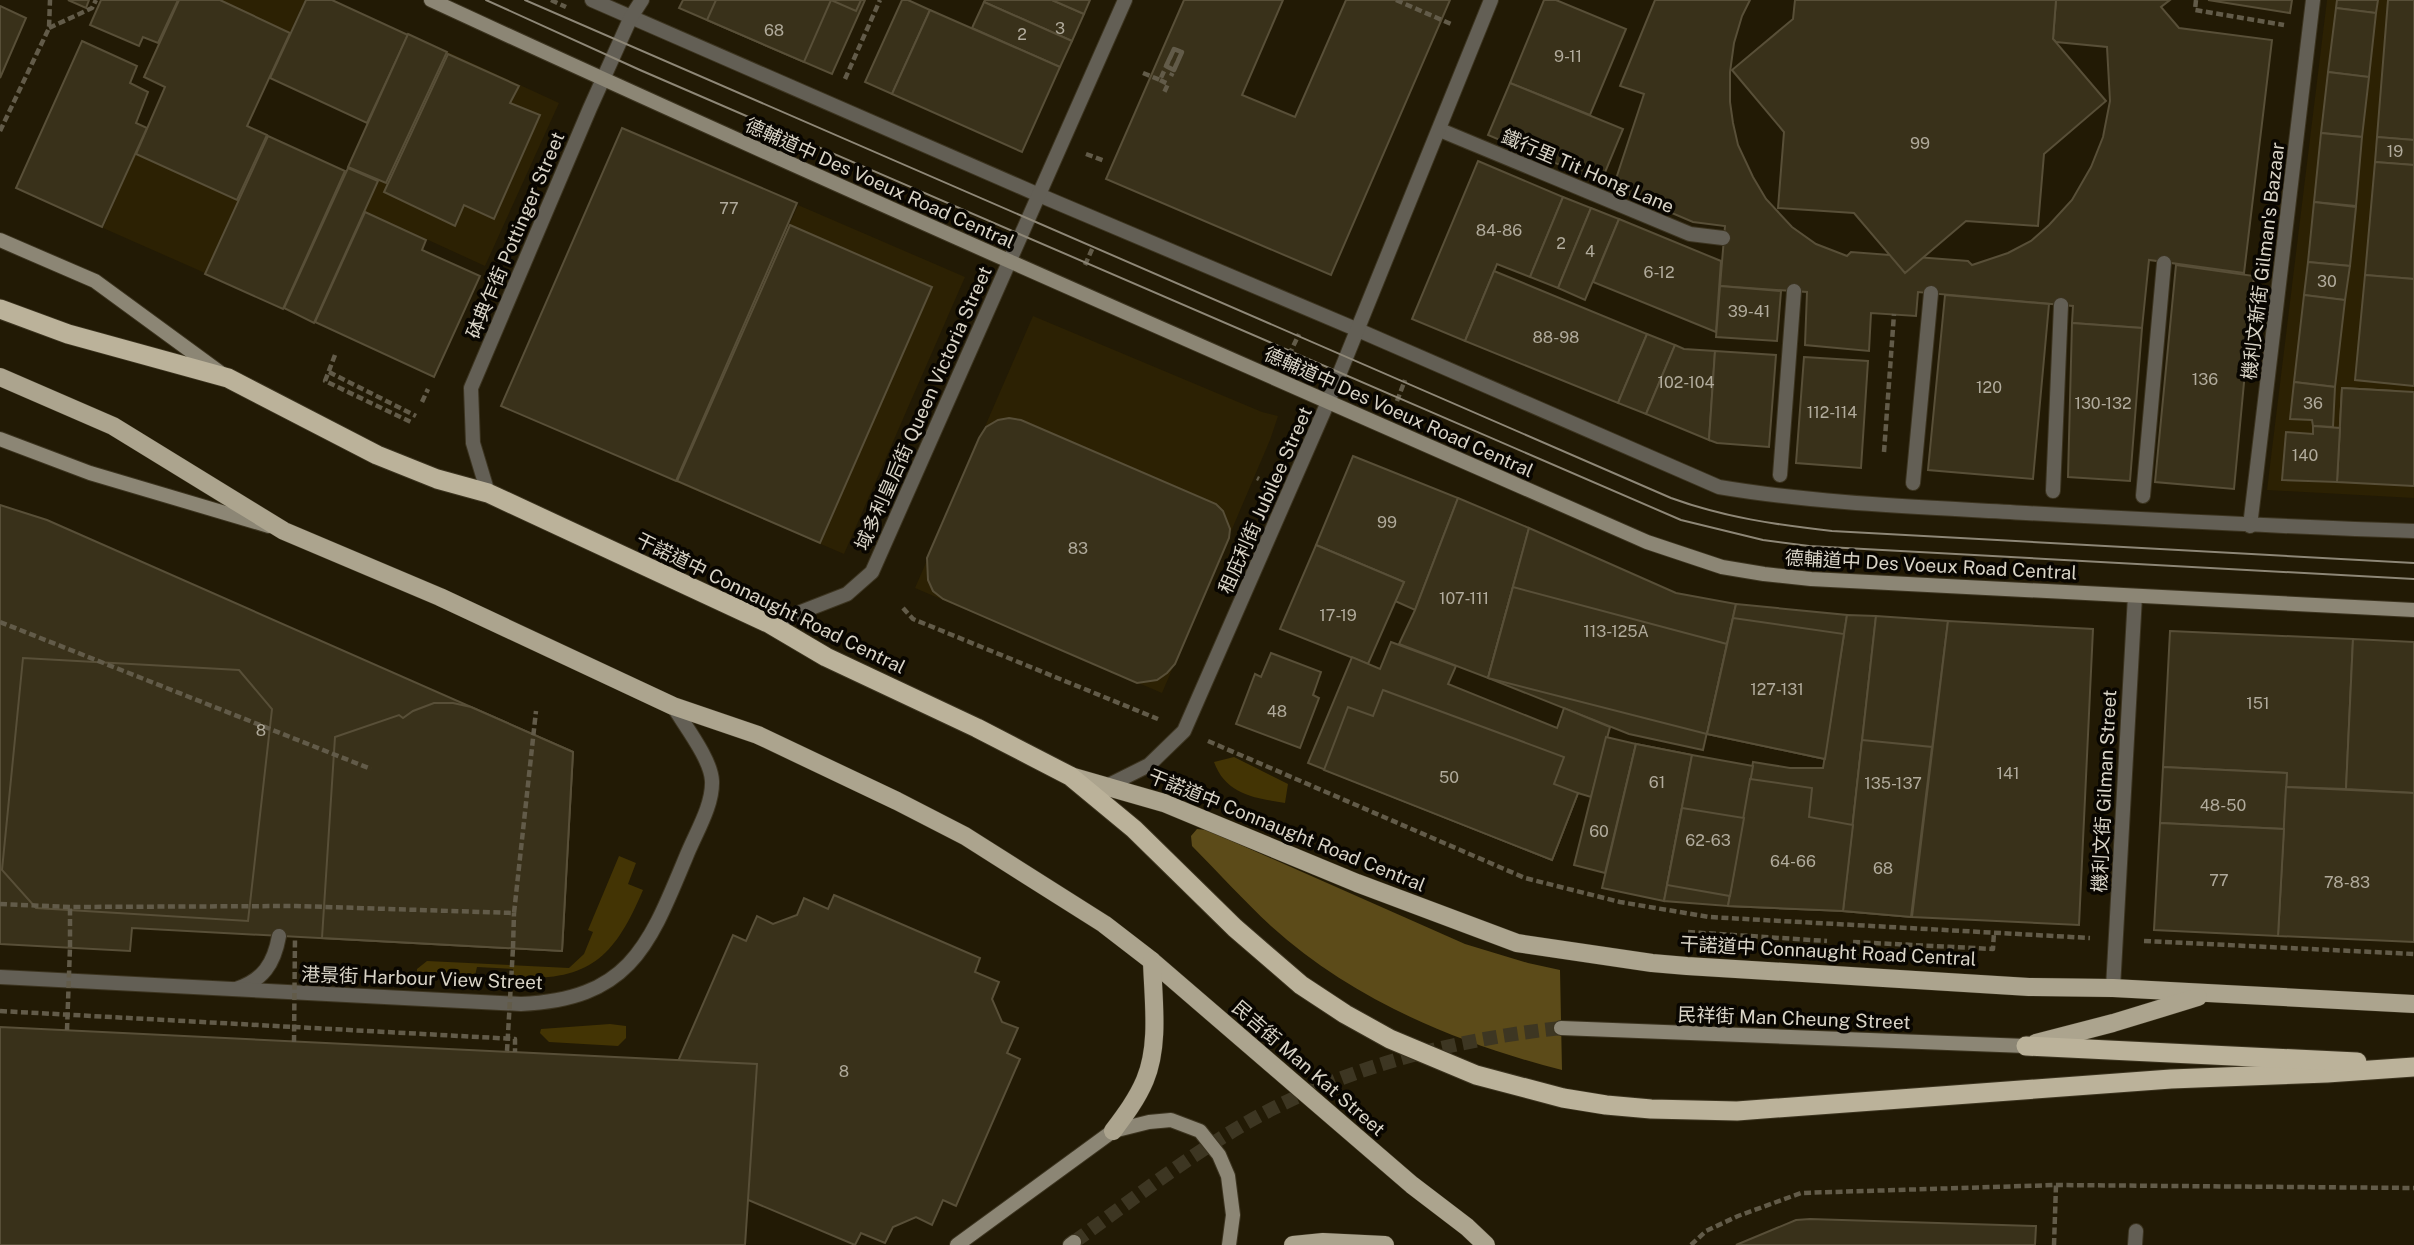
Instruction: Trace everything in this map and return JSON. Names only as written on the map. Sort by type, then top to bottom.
[{"type":"highway","name":"干諾道中 Connaught Road Central","points":[[0,309],[68,334],[228,378],[377,455],[437,480],[488,493],[770,624],[826,657],[977,728],[1070,776]]},
{"type":"highway","points":[[1070,776],[1135,829],[1235,928],[1301,985],[1345,1014],[1390,1039],[1446,1064],[1520,1088],[1563,1098],[1663,1110],[1737,1111],[2171,1079],[2414,1067]]},
{"type":"highway","points":[[2026,1046],[2328,1059],[2414,1067]]},
{"type":"main road","name":"德輔道中 Des Voeux Road Central","points":[[431,0],[1073,291],[1647,542],[1722,567],[1811,579],[2414,610]]},
{"type":"main road","name":"干諾道中 Connaught Road Central","points":[[0,240],[95,281],[228,378]]},
{"type":"main road","points":[[0,377],[113,426],[284,531]]},
{"type":"main road","points":[[0,439],[90,473],[284,531],[440,597],[673,706]]},
{"type":"main road","name":"民吉街 Man Kat Street","points":[[673,706],[758,735],[897,801],[965,836],[1104,924],[1152,961],[1412,1185],[1486,1245]]},
{"type":"main road","name":"干諾道中 Connaught Road Central","points":[[1070,776],[1109,785],[1164,803],[1357,883],[1517,943],[1652,963],[2029,987],[2113,988],[2414,1004]]},
{"type":"main road","points":[[957,1245],[1113,1131],[1137,1098],[1146,1078],[1153,1035],[1152,961]]},
{"type":"main road","points":[[2026,1046],[2208,994]]},
{"type":"main road","name":"民祥街 Man Cheung Street","points":[[1561,1028],[2026,1046]]},
{"type":"main road","points":[[1113,1131],[1149,1122],[1171,1120],[1200,1131],[1219,1154],[1228,1176],[1233,1215],[1228,1245]]},
{"type":"main road","points":[[1293,1245],[1323,1242],[1385,1245]]},
{"type":"street","points":[[592,0],[1718,487],[1778,497],[1888,505],[2250,526],[2414,531]]},
{"type":"street","name":"砵典乍街 Pottinger Street","points":[[488,493],[472,443],[471,388],[631,18],[642,0]]},
{"type":"street","name":"域多利皇后街 Queen Victoria Street","points":[[770,624],[847,594],[872,572],[1125,0]]},
{"type":"street","name":"租庇利街 Jubilee Street","points":[[1109,785],[1149,765],[1184,731],[1358,331],[1491,0]]},
{"type":"street","name":"機利文新街 Gilman's Bazaar","points":[[2250,526],[2313,0]]},
{"type":"street","name":"鐵行里 Tit Hong Lane","points":[[1440,130],[1690,234],[1723,238]]},
{"type":"street","points":[[2143,496],[2164,263]]},
{"type":"street","points":[[1780,475],[1794,291]]},
{"type":"street","points":[[1913,483],[1931,293]]},
{"type":"street","points":[[2053,491],[2061,305]]},
{"type":"street","name":"機利文街 Gilman Street","points":[[2113,988],[2135,596]]},
{"type":"street","name":"港景街 Harbour View Street","points":[[0,977],[521,1004],[547,1003],[597,988],[621,971],[644,948],[660,918],[709,802],[712,781],[705,759],[673,706]]},
{"type":"street","points":[[235,990],[258,980],[265,972],[273,961],[279,936]]},
{"type":"path","points":[[0,131],[50,28],[50,0]]},
{"type":"path","points":[[50,28],[92,8],[96,0]]},
{"type":"path","points":[[842,85],[880,0]]},
{"type":"path","points":[[1396,0],[1451,24]]},
{"type":"path","points":[[2196,0],[2194,10],[2309,29]]},
{"type":"path","points":[[1160,80],[1174,49],[1182,52],[1171,76]]},
{"type":"path","points":[[1143,73],[1168,84],[1163,95]]},
{"type":"path","points":[[1073,291],[1103,223]]},
{"type":"path","points":[[1278,380],[1310,310]]},
{"type":"path","points":[[1883,462],[1894,314]]},
{"type":"path","points":[[1385,427],[1405,383],[1413,354]]},
{"type":"path","points":[[335,355],[326,382],[413,423]]},
{"type":"path","points":[[329,372],[416,415]]},
{"type":"path","points":[[422,402],[428,389]]},
{"type":"path","points":[[904,608],[913,619],[1155,718]]},
{"type":"path","points":[[0,622],[371,769]]},
{"type":"path","points":[[507,1051],[514,913],[536,711]]},
{"type":"path","name":"干諾道中 Connaught Road Central","points":[[1211,742],[1525,878],[1620,902],[1709,918],[2414,954]]},
{"type":"path","points":[[0,904],[70,907],[296,906],[514,913]]},
{"type":"path","points":[[67,1030],[70,907]]},
{"type":"path","points":[[1688,932],[1827,941]]},
{"type":"path","points":[[1853,942],[1993,949],[1994,932]]},
{"type":"path","points":[[294,1042],[295,937]]},
{"type":"path","points":[[0,1011],[515,1039],[514,1052]]},
{"type":"path","points":[[2054,1245],[2056,1185]]},
{"type":"path","points":[[1691,1245],[1706,1231],[1801,1193],[2056,1185],[2414,1188]]},
{"type":"shaded area","points":[[178,0],[305,0],[247,125],[267,135],[205,273],[103,228],[165,88],[143,77]]},
{"type":"shaded area","points":[[2327,0],[2414,0],[2414,498],[2267,490]]},
{"type":"shaded area","points":[[448,52],[559,103],[485,266],[365,211],[379,181],[387,184]]},
{"type":"shaded area","points":[[798,205],[965,277],[844,554],[676,482]]},
{"type":"shaded area","points":[[1033,316],[1262,412],[1278,416],[1162,693],[915,588]]},
{"type":"shaded area","points":[[1234,757],[1288,784],[1285,803],[1253,797],[1226,782],[1214,762]]},
{"type":"shaded area","points":[[1197,829],[1207,830],[1465,944],[1560,970],[1562,1070],[1483,1047],[1445,1032],[1371,997],[1336,976],[1271,926],[1192,846],[1191,836]]},
{"type":"shaded area","points":[[619,856],[636,863],[628,884],[643,890],[621,933],[596,961],[562,975],[540,978],[513,978],[513,969],[477,967],[475,976],[417,973],[417,969],[427,961],[569,968],[584,954],[593,932],[588,930]]},
{"type":"shaded area","points":[[610,1024],[626,1026],[626,1038],[618,1046],[549,1042],[540,1033],[541,1029]]},
{"type":"building","points":[[68,0],[89,0],[86,8]]},
{"type":"building","points":[[101,0],[178,0],[158,43],[143,37],[139,46],[90,25]]},
{"type":"building","points":[[179,0],[220,0],[290,33],[247,126],[267,135],[237,200],[136,154],[165,87],[144,77]]},
{"type":"building","points":[[306,0],[332,0],[408,35],[367,123],[270,78]]},
{"type":"building","points":[[683,0],[865,0],[832,74],[679,8]]},
{"type":"building","points":[[716,0],[831,0],[804,62],[707,20]]},
{"type":"building","points":[[831,0],[861,0],[856,11]]},
{"type":"building","points":[[902,0],[930,10],[892,94],[865,82]]},
{"type":"building","points":[[1052,0],[1084,14],[1072,41],[984,2]]},
{"type":"building","points":[[1052,0],[1090,0],[1084,14]]},
{"type":"building","points":[[1184,0],[1283,0],[1242,95],[1295,117],[1346,0],[1450,0],[1331,275],[1106,179]]},
{"type":"building","points":[[1544,0],[1556,0],[1626,29],[1590,115],[1510,83]]},
{"type":"building","points":[[1655,0],[1750,0],[1734,43],[1730,72],[1733,123],[1738,145],[1753,177],[1766,199],[1792,227],[1816,244],[1847,256],[1851,252],[1968,261],[1972,265],[2008,253],[2031,241],[2049,225],[2072,200],[2091,167],[2103,137],[2110,101],[2107,47],[2056,42],[2053,39],[2056,0],[2170,0],[2161,7],[2179,28],[2272,40],[2244,273],[2149,260],[2142,328],[2072,323],[2073,306],[1918,292],[1916,316],[1871,313],[1869,351],[1805,345],[1807,292],[1720,286],[1725,226],[1693,222],[1613,188],[1644,94],[1620,86]]},
{"type":"building","points":[[1795,0],[2056,0],[2053,39],[2106,101],[2044,154],[2038,226],[1966,221],[1905,273],[1854,213],[1778,208],[1784,132],[1732,70],[1793,19]]},
{"type":"building","points":[[2208,0],[2292,0],[2290,13]]},
{"type":"building","points":[[2337,0],[2378,0],[2376,13],[2336,8]]},
{"type":"building","points":[[2388,0],[2414,0],[2414,140],[2377,137]]},
{"type":"building","points":[[984,2],[1072,41],[1060,67],[972,28]]},
{"type":"building","points":[[0,6],[26,18],[0,78]]},
{"type":"building","points":[[2336,8],[2376,13],[2369,77],[2328,72]]},
{"type":"building","points":[[930,10],[1060,67],[1022,152],[892,94]]},
{"type":"building","points":[[408,34],[447,52],[386,183],[348,167]]},
{"type":"building","points":[[82,41],[137,66],[130,83],[148,92],[136,123],[147,128],[102,227],[16,188]]},
{"type":"building","points":[[448,54],[519,86],[510,103],[540,115],[494,219],[464,205],[455,226],[384,192]]},
{"type":"building","points":[[2328,72],[2369,77],[2362,137],[2321,133]]},
{"type":"building","points":[[1510,83],[1623,129],[1601,182],[1488,135]]},
{"type":"building","points":[[622,128],[797,203],[676,481],[501,406]]},
{"type":"building","points":[[2321,133],[2362,137],[2356,206],[2314,202]]},
{"type":"building","points":[[268,136],[345,171],[283,309],[205,274]]},
{"type":"building","points":[[2377,137],[2414,140],[2414,165],[2375,162]]},
{"type":"building","points":[[1478,161],[1563,197],[1530,277],[1497,264],[1465,341],[1412,319]]},
{"type":"building","points":[[2375,162],[2414,165],[2414,279],[2365,275]]},
{"type":"building","points":[[348,168],[378,181],[314,323],[284,308]]},
{"type":"building","points":[[1563,197],[1591,208],[1558,288],[1530,277]]},
{"type":"building","points":[[2314,202],[2356,207],[2350,266],[2308,262]]},
{"type":"building","points":[[1591,208],[1619,219],[1585,300],[1558,288]]},
{"type":"building","points":[[365,212],[426,240],[422,250],[480,276],[434,377],[315,322]]},
{"type":"building","points":[[1619,219],[1721,261],[1716,332],[1593,282]]},
{"type":"building","points":[[790,225],[932,287],[820,543],[677,481]]},
{"type":"building","points":[[2308,262],[2350,266],[2345,300],[2304,295]]},
{"type":"building","points":[[2176,265],[2254,276],[2234,489],[2155,482]]},
{"type":"building","points":[[1494,271],[1647,334],[1618,403],[1465,341]]},
{"type":"building","points":[[2365,275],[2414,279],[2414,386],[2355,380]]},
{"type":"building","points":[[1720,286],[1781,291],[1777,341],[1716,337]]},
{"type":"building","points":[[1945,295],[2049,304],[2033,479],[1928,470]]},
{"type":"building","points":[[2304,295],[2345,300],[2335,387],[2294,382]]},
{"type":"building","points":[[2072,323],[2142,328],[2130,481],[2068,477]]},
{"type":"building","points":[[1647,334],[1675,345],[1646,414],[1618,403]]},
{"type":"building","points":[[1675,345],[1684,349],[1715,351],[1709,440],[1646,414]]},
{"type":"building","points":[[1715,351],[1776,355],[1769,447],[1709,440]]},
{"type":"building","points":[[1804,357],[1868,361],[1861,468],[1796,463]]},
{"type":"building","points":[[2294,382],[2335,387],[2333,427],[2313,426],[2312,420],[2290,419]]},
{"type":"building","points":[[2342,388],[2394,391],[2394,397],[2414,398],[2414,480],[2337,476]]},
{"type":"building","points":[[2342,388],[2414,392],[2414,486],[2337,482]]},
{"type":"building","points":[[998,420],[1021,420],[1216,504],[1223,511],[1230,529],[1229,538],[1175,664],[1157,680],[1137,683],[943,599],[933,591],[928,580],[927,558],[979,438],[986,427]]},
{"type":"building","points":[[2313,426],[2340,428],[2337,482],[2282,480],[2286,432],[2313,434]]},
{"type":"building","points":[[1353,456],[1458,498],[1415,610],[1395,601],[1404,582],[1316,545]]},
{"type":"building","points":[[1458,498],[1529,528],[1488,678],[1399,644]]},
{"type":"building","points":[[0,505],[47,520],[573,752],[562,951],[132,928],[130,951],[0,944]]},
{"type":"building","points":[[1529,528],[1676,593],[1736,604],[1703,750],[1629,734],[1488,678]]},
{"type":"building","points":[[1316,545],[1404,582],[1368,664],[1280,629]]},
{"type":"building","points":[[1513,587],[1727,644],[1707,734],[1488,678]]},
{"type":"building","points":[[1736,604],[1847,615],[1825,759],[1707,734]]},
{"type":"building","points":[[1847,615],[1876,616],[1843,911],[1728,906],[1753,762],[1790,768],[1823,768]]},
{"type":"building","points":[[1876,616],[1948,621],[1911,917],[1843,911]]},
{"type":"building","points":[[1733,618],[1844,634],[1825,759],[1707,734]]},
{"type":"building","points":[[1948,621],[2093,629],[2079,925],[1912,917]]},
{"type":"building","points":[[2170,631],[2353,639],[2346,789],[2286,787],[2287,773],[2163,767]]},
{"type":"building","points":[[2353,639],[2414,642],[2414,793],[2346,789]]},
{"type":"building","points":[[1391,642],[1456,666],[1448,684],[1557,728],[1564,708],[1610,727],[1591,797],[1578,793],[1552,860],[1308,763],[1352,657],[1380,669]]},
{"type":"building","points":[[1271,653],[1321,672],[1313,695],[1319,698],[1300,748],[1236,724],[1255,674],[1261,677]]},
{"type":"building","points":[[23,658],[239,670],[272,709],[248,921],[36,908],[2,870]]},
{"type":"building","points":[[1383,690],[1564,757],[1554,784],[1578,793],[1552,860],[1324,770],[1348,707],[1373,716]]},
{"type":"building","points":[[434,703],[471,707],[573,752],[562,951],[322,938],[335,737],[399,715],[403,718]]},
{"type":"building","points":[[1606,737],[1636,744],[1605,873],[1574,865]]},
{"type":"building","points":[[1862,740],[1932,747],[1911,917],[1843,911]]},
{"type":"building","points":[[1636,744],[1692,755],[1672,862],[1612,847]]},
{"type":"building","points":[[1636,744],[1692,755],[1664,901],[1602,888]]},
{"type":"building","points":[[1692,755],[1753,766],[1728,906],[1664,901]]},
{"type":"building","points":[[2163,767],[2287,773],[2284,829],[2160,823]]},
{"type":"building","points":[[1750,779],[1812,788],[1809,817],[1853,825],[1843,911],[1728,906]]},
{"type":"building","points":[[2286,787],[2414,793],[2414,942],[2278,936]]},
{"type":"building","points":[[1682,808],[1744,818],[1730,896],[1667,885]]},
{"type":"building","points":[[2160,823],[2284,829],[2278,936],[2154,930]]},
{"type":"building","points":[[834,895],[980,958],[975,972],[999,982],[992,999],[1002,1022],[1018,1028],[1007,1053],[1020,1059],[956,1206],[943,1200],[932,1225],[916,1217],[893,1227],[885,1243],[861,1233],[855,1245],[708,1183],[714,1169],[690,1158],[697,1143],[688,1119],[672,1112],[682,1088],[669,1082],[733,935],[746,941],[757,916],[773,924],[797,915],[804,898],[828,909]]},
{"type":"building","points":[[0,1027],[757,1064],[745,1245],[0,1245]]},
{"type":"building","points":[[1796,1220],[2036,1226],[2035,1245],[1736,1245]]},
{"type":"tunnel","points":[[1074,1242],[1222,1138],[1308,1092],[1378,1065],[1414,1055],[1486,1039],[1561,1028]]},
{"type":"tram line","points":[[486,0],[640,70],[1681,520],[1763,540],[1809,546],[2414,579]]},
{"type":"tram line","points":[[525,0],[1691,505],[1750,519],[1832,531],[2414,563]]}]
